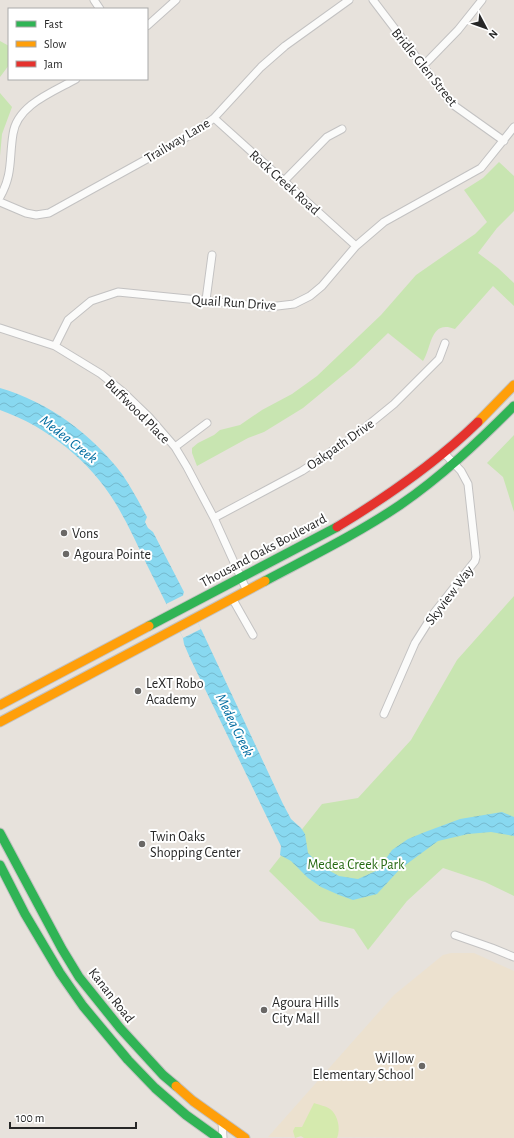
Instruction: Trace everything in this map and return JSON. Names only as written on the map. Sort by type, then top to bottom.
[{"type":"main road","name":"Thousand Oaks Boulevard","points":[[0,705],[330,531],[370,507],[411,479],[444,453],[488,413],[514,385]]},
{"type":"main road","name":"Thousand Oaks Boulevard","points":[[0,722],[337,543],[383,516],[454,464],[514,406]]},
{"type":"main road","name":"Kanan Road","points":[[0,833],[62,949],[80,977],[120,1028],[140,1052],[163,1075],[193,1101],[245,1138]]},
{"type":"main road","name":"Kanan Road","points":[[0,865],[25,914],[60,973],[83,1006],[128,1060],[155,1088],[186,1115],[218,1138]]},
{"type":"street","points":[[148,25],[176,0]]},
{"type":"street","name":"Trailway Lane","points":[[0,202],[26,213],[36,215],[49,213],[194,133],[214,118],[265,63],[285,46],[349,0]]},
{"type":"street","name":"Bridle Glen Street","points":[[373,0],[452,104],[504,141]]},
{"type":"street","points":[[423,66],[458,30],[482,0]]},
{"type":"street","points":[[0,197],[7,185],[12,157],[13,133],[22,114],[30,106],[74,80]]},
{"type":"street","name":"Rock Creek Road","points":[[214,118],[356,246]]},
{"type":"street","name":"Quail Run Drive","points":[[55,346],[68,320],[91,301],[118,292],[269,307],[294,304],[310,296],[322,286],[356,246],[384,222],[474,173],[487,162],[514,127]]},
{"type":"street","points":[[284,181],[327,137],[342,129]]},
{"type":"street","points":[[206,300],[212,255]]},
{"type":"street","name":"Buffwood Place","points":[[0,328],[55,346],[101,374],[123,392],[149,417],[175,447],[187,467],[214,518],[247,591]]},
{"type":"street","name":"Oakpath Drive","points":[[214,518],[302,471],[356,435],[394,404],[439,359],[445,343]]},
{"type":"street","points":[[175,447],[207,423]]},
{"type":"street","name":"Skyview Way","points":[[384,714],[415,643],[434,613],[476,558],[468,484],[466,478],[444,453]]},
{"type":"street","points":[[232,598],[253,636]]},
{"type":"street","points":[[455,936],[492,948],[514,958]]},
{"type":"street","points":[[222,1122],[223,1138]]},
{"type":"shaded area","name":"Willow Elementary School","points":[[451,953],[474,953],[514,971],[514,1138],[268,1137],[394,995],[443,955]]},
{"type":"green space","points":[[0,41],[8,45],[8,66],[0,77]]},
{"type":"green space","points":[[0,93],[12,107],[2,134],[0,156]]},
{"type":"green space","points":[[499,162],[514,176],[514,211],[497,228],[478,253],[498,268],[514,283],[514,306],[493,286],[455,329],[447,327],[436,331],[423,361],[388,333],[354,366],[303,408],[264,432],[248,438],[197,466],[192,453],[192,448],[220,430],[240,425],[262,410],[292,394],[317,376],[381,315],[416,275],[475,234],[487,222],[464,190],[483,178]]},
{"type":"green space","points":[[514,435],[514,512],[503,477],[487,463]]},
{"type":"green space","name":"Medea Creek Park","points":[[514,596],[514,896],[485,882],[443,868],[407,901],[368,950],[354,929],[320,921],[269,871],[322,804],[358,798],[411,740],[457,660]]},
{"type":"green space","points":[[314,1103],[328,1108],[337,1118],[339,1131],[337,1138],[304,1138],[301,1136],[295,1138],[293,1131],[295,1127],[302,1127]]},
{"type":"water","name":"Medea Creek","points":[[0,388],[35,402],[68,421],[97,446],[122,474],[147,517],[145,522],[148,528],[153,532],[184,592],[183,595],[202,631],[283,804],[291,819],[305,834],[308,853],[321,866],[339,876],[358,879],[378,870],[392,850],[408,839],[460,819],[502,812],[514,817],[514,836],[491,832],[468,834],[438,841],[400,869],[377,894],[353,900],[321,887],[308,878],[291,861],[280,855],[281,846],[190,658],[183,638],[116,504],[106,488],[94,474],[66,447],[35,426],[0,410]]},
{"type":"pier","points":[[184,595],[201,629],[183,638],[166,604]]},
{"type":"traffic: fast","points":[[265,581],[384,516],[400,505],[430,483],[459,458],[514,406]]},
{"type":"traffic: fast","points":[[149,626],[337,527]]},
{"type":"traffic: fast","points":[[0,833],[62,949],[79,977],[120,1028],[163,1075],[176,1086]]},
{"type":"traffic: fast","points":[[0,865],[25,914],[60,973],[83,1006],[128,1060],[155,1088],[186,1115],[218,1138]]},
{"type":"traffic: slow","points":[[478,422],[514,385]]},
{"type":"traffic: slow","points":[[0,722],[265,581]]},
{"type":"traffic: slow","points":[[0,705],[149,626]]},
{"type":"traffic: slow","points":[[176,1086],[193,1101],[245,1138]]},
{"type":"traffic: jam","points":[[337,527],[411,478],[462,437],[478,422]]},
{"type":"place","name":"Vons","points":[[64,533]]},
{"type":"place","name":"Agoura Pointe","points":[[66,554]]},
{"type":"place","name":"LeXT Robo Academy","points":[[138,691]]},
{"type":"place","name":"Twin Oaks Shopping Center","points":[[142,844]]},
{"type":"place","name":"Agoura Hills City Mall","points":[[264,1010]]},
{"type":"place","name":"Willow Elementary School","points":[[422,1066]]}]
